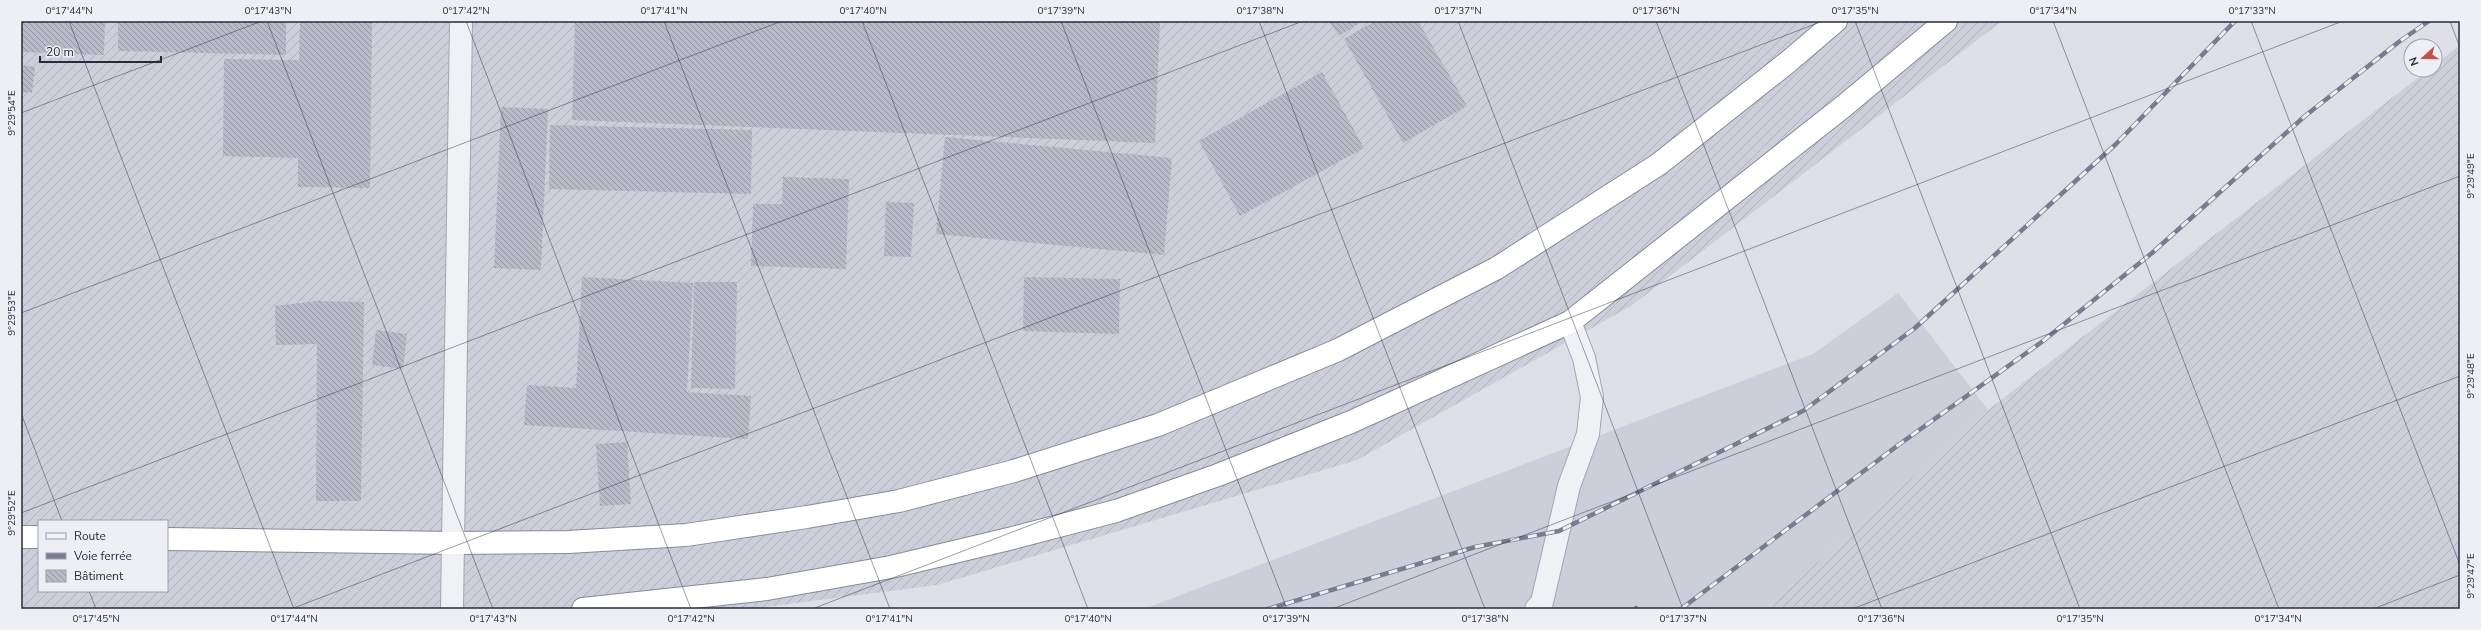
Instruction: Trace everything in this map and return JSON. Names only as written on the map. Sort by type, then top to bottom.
[{"type":"highway","points":[[168,539],[455,543],[568,542],[686,535],[807,518],[899,501],[1014,471],[1158,425],[1338,350],[1497,268],[1659,164],[1788,62],[1836,21]]},
{"type":"highway","points":[[585,609],[767,589],[891,566],[1116,511],[1218,476],[1351,422],[1570,322],[1844,106],[1946,21]]},
{"type":"highway","points":[[21,537],[38,537]]},
{"type":"lane","points":[[452,609],[455,543],[461,21]]},
{"type":"lane","points":[[1536,609],[1542,602],[1569,486],[1588,434],[1592,398],[1584,358],[1570,322]]},
{"type":"shaded area","points":[[21,21],[2002,21],[1631,306],[1357,460],[937,585],[750,609],[21,609]]},
{"type":"shaded area","points":[[2460,45],[2460,609],[1765,609],[1988,410],[2418,78],[2443,78],[2443,59]]},
{"type":"shaded area","points":[[1898,293],[1988,410],[1765,609],[1144,609],[1813,354]]},
{"type":"building","points":[[21,21],[105,21],[104,55],[21,52]]},
{"type":"building","points":[[118,21],[286,21],[286,55],[118,51]]},
{"type":"building","points":[[300,21],[372,21],[370,188],[298,187],[298,158],[223,156],[224,59],[299,60]]},
{"type":"building","points":[[575,21],[1160,21],[1155,143],[572,120]]},
{"type":"building","points":[[1329,21],[1363,21],[1339,36]]},
{"type":"building","points":[[1375,21],[1418,21],[1467,106],[1403,143],[1344,39]]},
{"type":"building","points":[[21,65],[35,67],[32,93],[21,92]]},
{"type":"building","points":[[1322,72],[1364,148],[1240,216],[1199,141]]},
{"type":"building","points":[[501,107],[548,109],[541,270],[494,268]]},
{"type":"building","points":[[550,125],[752,130],[751,194],[549,189]]},
{"type":"building","points":[[945,137],[1172,158],[1164,255],[936,234]]},
{"type":"building","points":[[783,177],[849,179],[846,269],[751,266],[753,204],[782,204]]},
{"type":"building","points":[[886,202],[914,203],[911,257],[884,256]]},
{"type":"building","points":[[582,277],[693,283],[687,392],[751,396],[748,439],[524,425],[527,385],[576,388]]},
{"type":"building","points":[[1024,277],[1120,279],[1119,334],[1023,331]]},
{"type":"building","points":[[694,282],[737,282],[735,389],[691,388]]},
{"type":"building","points":[[317,301],[364,302],[361,501],[316,501],[317,344],[276,345],[275,306]]},
{"type":"building","points":[[376,330],[407,334],[403,369],[372,365]]},
{"type":"building","points":[[627,442],[631,504],[600,506],[596,444]]},
{"type":"railway","points":[[1268,609],[1475,547],[1559,531],[1803,411],[1915,328],[2116,144],[2235,21]]},
{"type":"railway","points":[[1681,609],[1897,446],[2043,341],[2152,253],[2305,116],[2400,41],[2429,21]]}]
